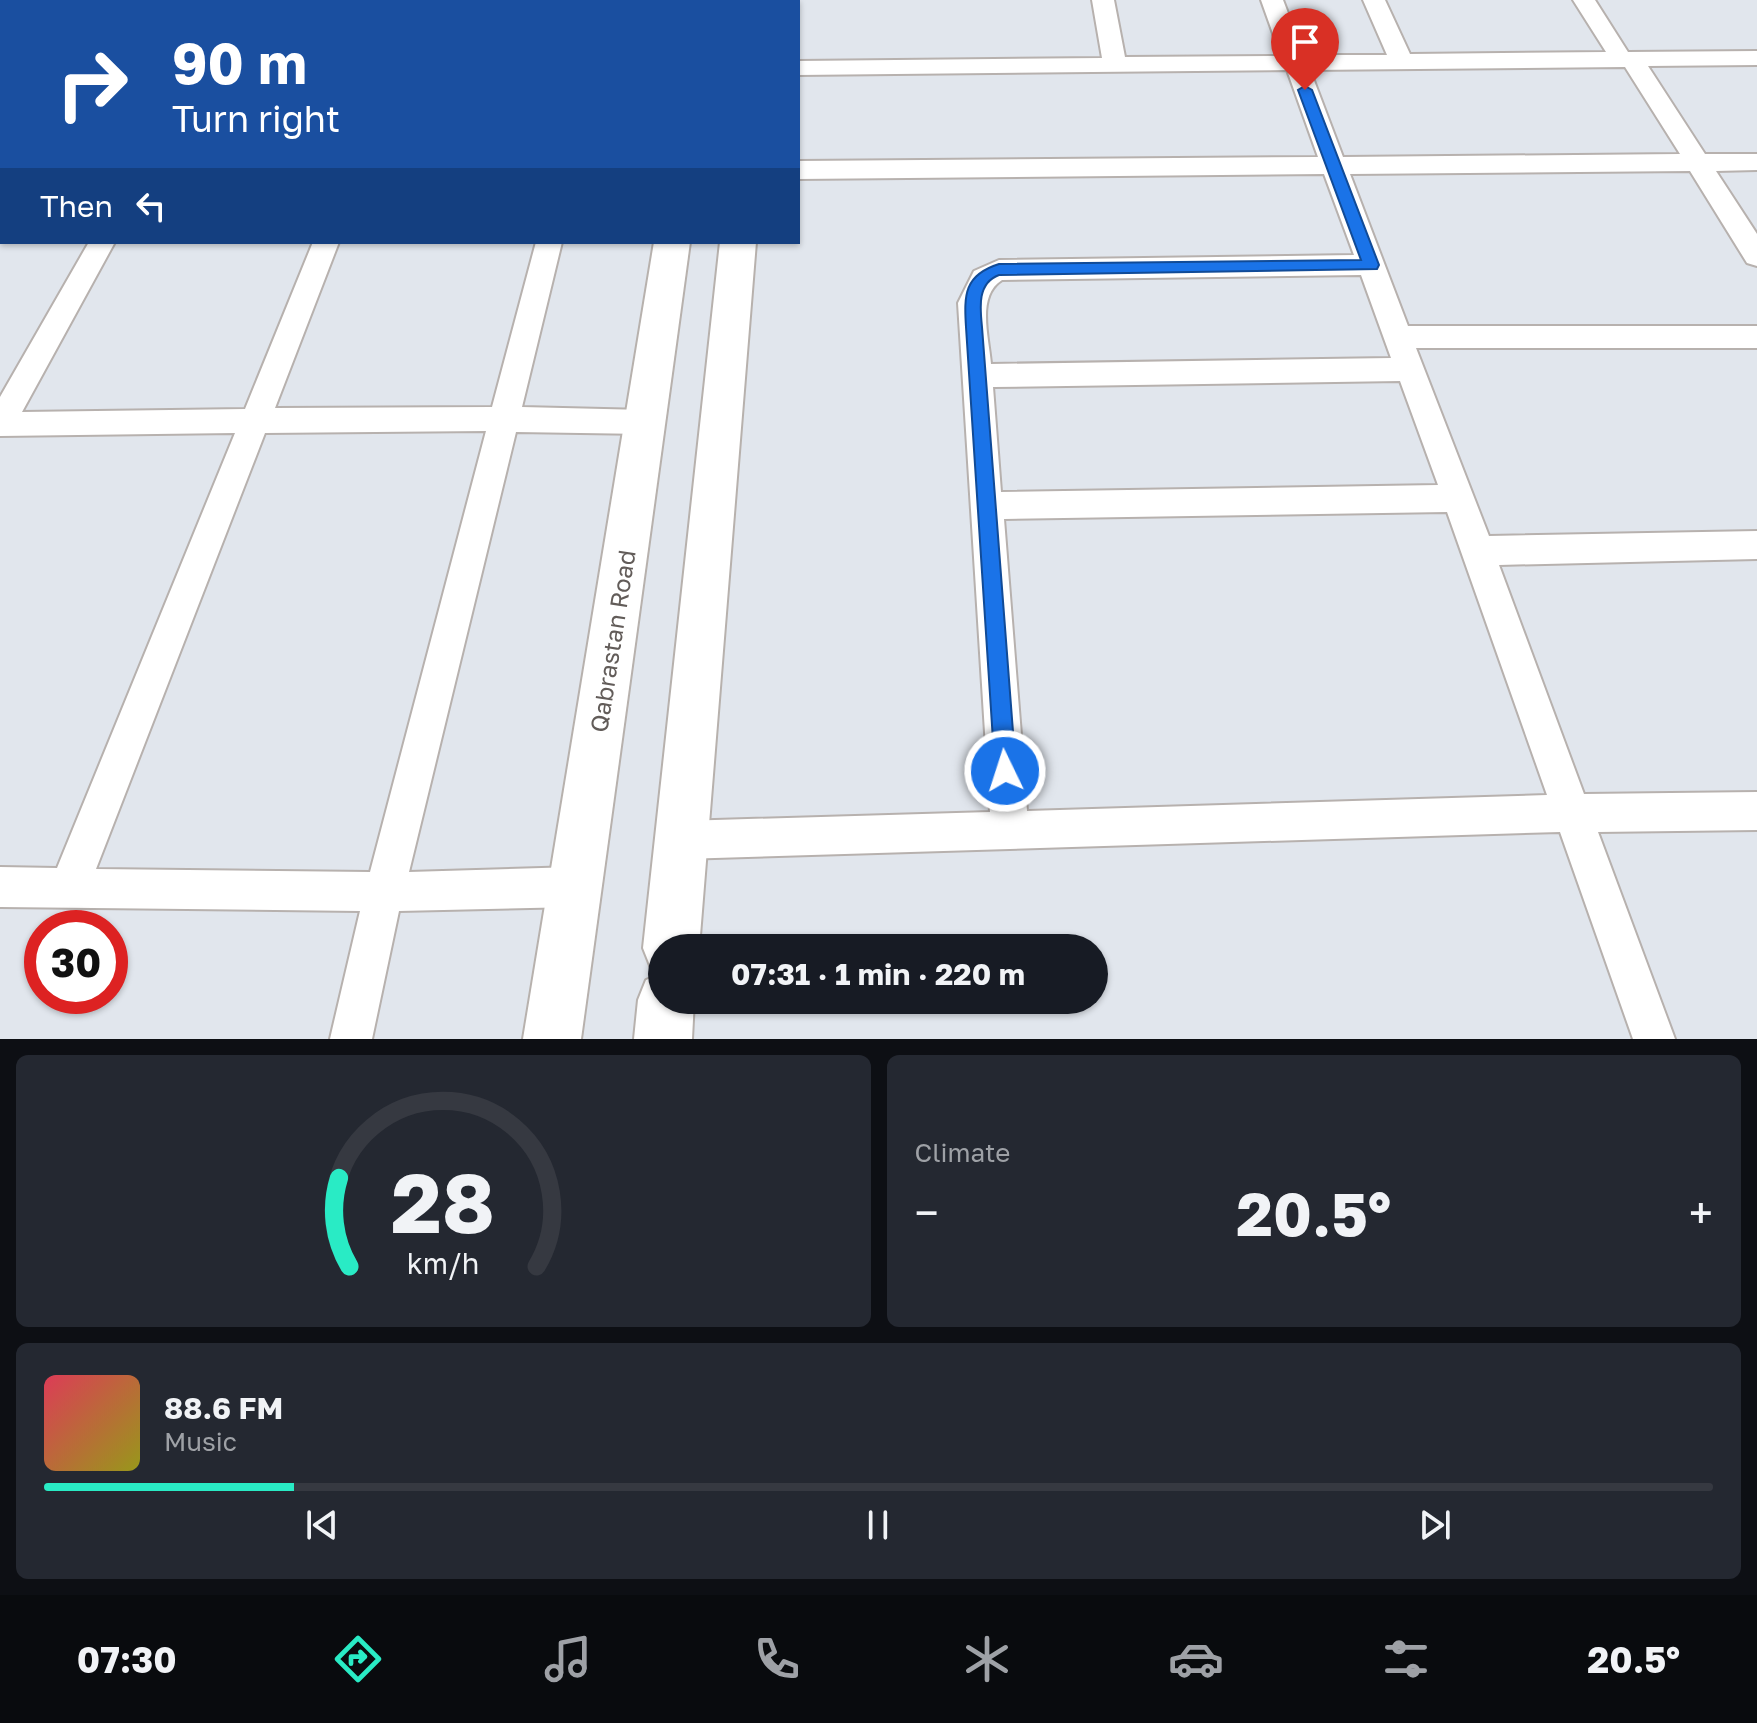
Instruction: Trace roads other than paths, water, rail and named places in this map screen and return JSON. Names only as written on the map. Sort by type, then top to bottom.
[{"type":"main road","name":"Qabrastan Road","points":[[552,1039],[672,244]]},
{"type":"main road","points":[[672,934],[738,244]]},
{"type":"main road","points":[[663,1039],[665,1014]]},
{"type":"street","points":[[1103,0],[1115,66]]},
{"type":"street","points":[[1272,0],[1478,551],[1654,1039]]},
{"type":"street","points":[[1374,0],[1402,62]]},
{"type":"street","points":[[1584,0],[1698,163],[1757,256]]},
{"type":"street","points":[[800,68],[1757,58]]},
{"type":"street","points":[[800,170],[1757,162]]},
{"type":"street","points":[[101,244],[0,424],[506,418],[645,422]]},
{"type":"street","points":[[69,887],[325,244]]},
{"type":"street","points":[[351,1039],[384,892],[549,244]]},
{"type":"street","points":[[1010,830],[972,303],[977,285],[987,274],[999,270],[1371,265]]},
{"type":"street","points":[[1398,337],[1757,337]]},
{"type":"street","points":[[977,376],[1410,369]]},
{"type":"street","points":[[987,506],[1458,498]]},
{"type":"street","points":[[1478,551],[1757,545]]},
{"type":"street","points":[[682,840],[1573,813],[1757,811]]},
{"type":"street","points":[[0,887],[384,892],[575,887]]}]
